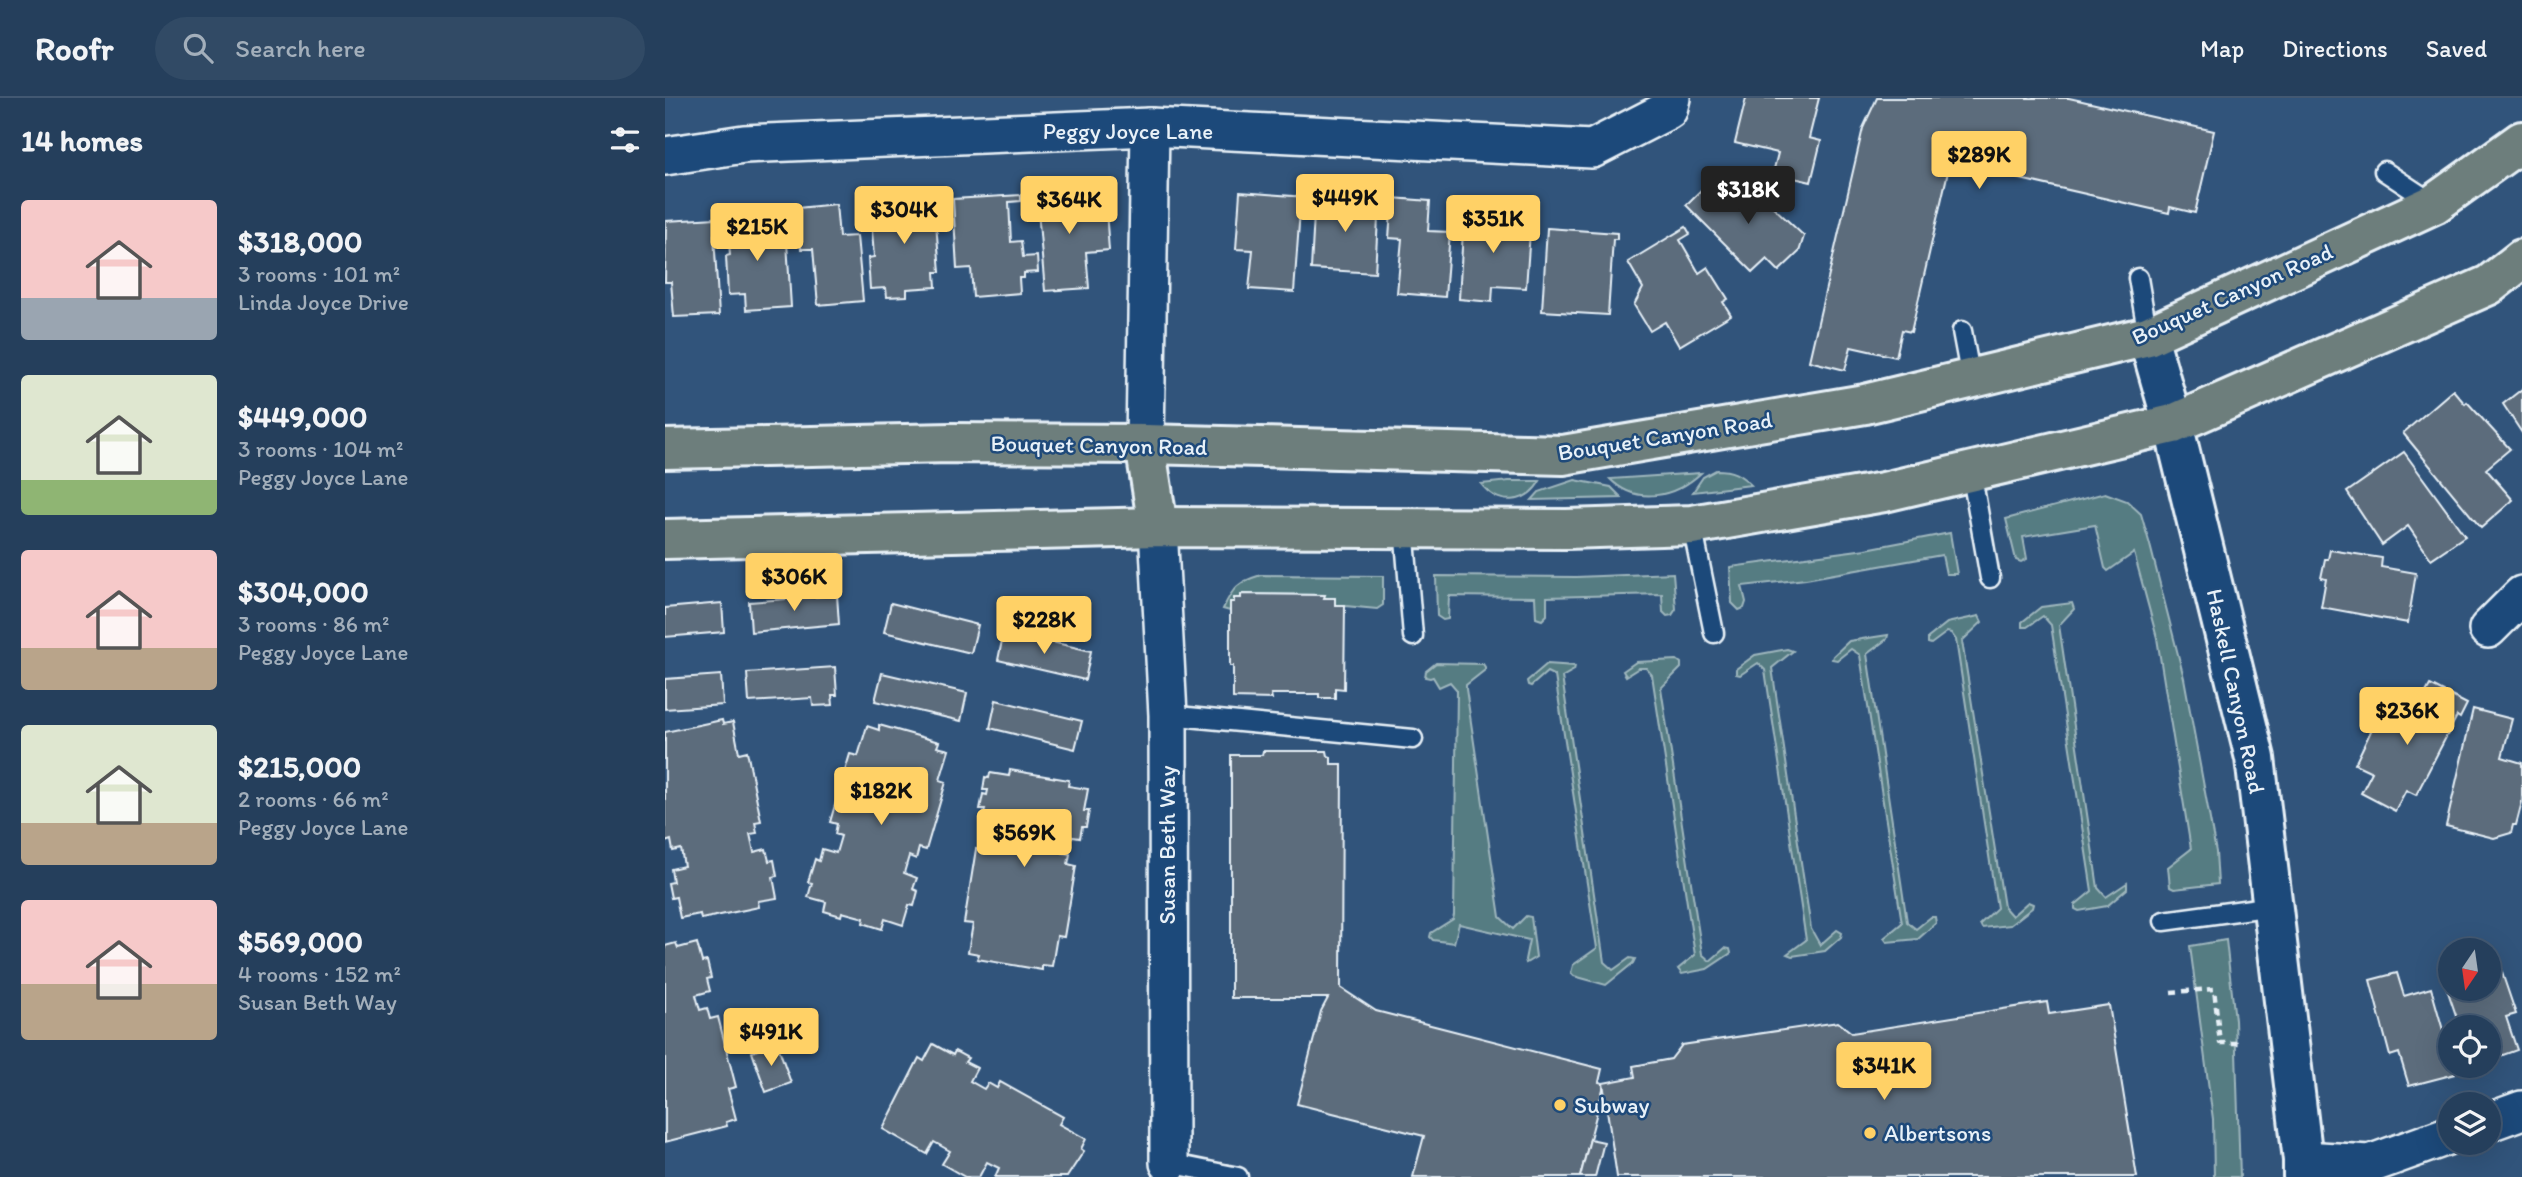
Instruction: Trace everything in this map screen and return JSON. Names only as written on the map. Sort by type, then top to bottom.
[{"type":"main road","name":"Bouquet Canyon Road","points":[[665,449],[951,443],[1145,444],[1563,455],[1865,404],[2148,336],[2434,204],[2522,141]]},
{"type":"main road","points":[[665,539],[1158,527],[1567,530],[1692,525],[1884,492],[2173,424],[2490,285],[2522,259]]},
{"type":"main road","name":"Haskell Canyon Road","points":[[2148,336],[2173,424],[2256,758],[2303,1168]]},
{"type":"main road","points":[[1145,444],[1158,527]]},
{"type":"street","name":"Peggy Joyce Lane","points":[[665,156],[744,144],[1150,127],[1592,149],[1668,110],[1671,98]]},
{"type":"street","points":[[1145,444],[1150,127]]},
{"type":"street","name":"Susan Beth Way","points":[[1158,527],[1168,715],[1168,1163]]},
{"type":"street","points":[[2488,629],[2522,595]]},
{"type":"street","points":[[2501,1118],[2522,1110]]},
{"type":"street","points":[[2303,1168],[2369,1164],[2438,1139]]},
{"type":"lane","points":[[2384,171],[2434,204]]},
{"type":"lane","points":[[2137,278],[2148,336]]},
{"type":"lane","points":[[1962,331],[1971,379]]},
{"type":"lane","points":[[1971,471],[1990,578]]},
{"type":"lane","points":[[1692,525],[1714,633]]},
{"type":"lane","points":[[1404,527],[1413,636]]},
{"type":"lane","points":[[1168,715],[1413,739]]},
{"type":"lane","points":[[2164,921],[2273,905]]},
{"type":"lane","points":[[1168,1163],[1238,1177]]},
{"type":"path","points":[[2171,992],[2214,989],[2220,1044],[2241,1043]]},
{"type":"green space","points":[[1716,470],[1735,473],[1751,485],[1693,492],[1703,477]]},
{"type":"green space","points":[[1701,473],[1680,488],[1656,495],[1632,493],[1610,479]]},
{"type":"green space","points":[[1575,480],[1611,487],[1622,498],[1532,500],[1539,492]]},
{"type":"green space","points":[[1540,481],[1527,495],[1512,500],[1495,496],[1481,484]]},
{"type":"green space","points":[[2105,493],[2127,501],[2141,514],[2150,545],[2184,678],[2216,852],[2218,884],[2174,889],[2170,887],[2168,867],[2191,849],[2157,638],[2134,553],[2108,571],[2095,525],[2023,537],[2027,559],[2021,562],[2016,560],[2006,519]]},
{"type":"green space","points":[[1950,533],[1957,574],[1946,574],[1942,555],[1806,579],[1742,586],[1746,602],[1744,608],[1739,610],[1732,603],[1730,567],[1866,549]]},
{"type":"green space","points":[[1673,573],[1676,609],[1672,615],[1667,616],[1663,612],[1662,594],[1547,597],[1547,615],[1542,620],[1536,618],[1535,597],[1449,596],[1448,619],[1443,620],[1437,616],[1436,576],[1576,577]]},
{"type":"green space","points":[[1261,575],[1383,576],[1383,605],[1377,609],[1335,605],[1335,599],[1324,598],[1324,595],[1242,594],[1230,611],[1223,609],[1237,586]]},
{"type":"green space","points":[[2072,603],[2074,609],[2059,625],[2098,888],[2106,897],[2127,883],[2127,889],[2107,906],[2079,911],[2075,909],[2075,905],[2092,891],[2051,625],[2043,616],[2027,627],[2022,627],[2022,622],[2041,607]]},
{"type":"green space","points":[[1979,616],[1982,622],[1962,641],[2004,907],[2012,916],[2028,902],[2033,904],[2032,908],[2010,925],[1982,928],[1980,924],[1997,908],[1956,640],[1947,632],[1931,644],[1928,643],[1928,638],[1947,623]]},
{"type":"green space","points":[[1888,635],[1887,639],[1867,654],[1907,922],[1916,929],[1931,917],[1935,917],[1936,923],[1918,939],[1887,942],[1884,938],[1902,923],[1860,655],[1851,649],[1837,660],[1832,659],[1849,641]]},
{"type":"green space","points":[[1787,649],[1793,651],[1772,668],[1811,929],[1820,945],[1837,930],[1842,933],[1825,951],[1792,956],[1787,954],[1806,940],[1765,670],[1758,663],[1740,675],[1736,674],[1736,669],[1755,655]]},
{"type":"green space","points":[[1677,660],[1681,663],[1681,668],[1661,688],[1702,954],[1710,961],[1725,948],[1730,949],[1731,953],[1707,969],[1682,974],[1678,969],[1695,955],[1652,675],[1646,668],[1639,668],[1626,676],[1623,671],[1636,662]]},
{"type":"green space","points":[[1436,663],[1483,664],[1485,667],[1485,670],[1466,685],[1466,689],[1500,917],[1513,929],[1526,916],[1531,917],[1536,957],[1526,963],[1529,940],[1459,924],[1454,943],[1433,940],[1430,937],[1431,933],[1453,919],[1454,915],[1457,690],[1450,682],[1439,687],[1433,677],[1425,677],[1426,671]]},
{"type":"green space","points":[[1547,664],[1575,666],[1574,670],[1562,677],[1604,962],[1613,970],[1630,958],[1635,959],[1606,985],[1571,973],[1573,965],[1597,948],[1555,676],[1547,672],[1531,686],[1527,681]]},
{"type":"green space","points":[[2226,940],[2235,1020],[2240,1177],[2214,1177],[2213,1119],[2190,946]]},
{"type":"building","points":[[1746,98],[1819,98],[1809,138],[1821,141],[1811,182],[1773,173],[1778,153],[1735,143]]},
{"type":"building","points":[[1877,98],[2069,98],[2214,131],[2195,213],[2170,207],[2169,213],[1950,163],[1911,332],[1902,330],[1896,357],[1851,347],[1845,370],[1809,361],[1863,128]]},
{"type":"building","points":[[1713,178],[1736,201],[1751,186],[1804,236],[1799,252],[1779,271],[1767,259],[1753,272],[1686,205]]},
{"type":"building","points":[[1083,188],[1085,200],[1105,198],[1109,250],[1086,252],[1089,288],[1045,291],[1038,211],[1033,211],[1031,192]]},
{"type":"building","points":[[1240,192],[1306,197],[1304,210],[1300,210],[1294,292],[1249,289],[1253,250],[1236,249]]},
{"type":"building","points":[[1021,195],[1021,201],[1009,202],[1011,242],[1021,241],[1023,257],[1037,256],[1038,272],[1024,273],[1024,278],[1019,278],[1020,293],[973,297],[971,268],[957,269],[953,199]]},
{"type":"building","points":[[1315,196],[1379,200],[1375,273],[1311,269]]},
{"type":"building","points":[[934,198],[940,272],[935,272],[936,287],[907,289],[907,296],[887,297],[886,288],[870,289],[868,258],[874,257],[870,203]]},
{"type":"building","points":[[1392,198],[1430,201],[1428,231],[1450,232],[1445,297],[1397,293],[1402,239],[1389,238]]},
{"type":"building","points":[[836,204],[839,237],[857,236],[863,301],[818,305],[813,249],[801,249],[798,208]]},
{"type":"building","points":[[764,211],[766,238],[784,238],[784,244],[787,242],[791,307],[746,310],[745,294],[728,295],[726,256],[730,255],[727,213]]},
{"type":"building","points":[[1464,214],[1531,217],[1526,288],[1493,286],[1492,302],[1459,299]]},
{"type":"building","points":[[716,218],[718,235],[714,235],[719,315],[674,317],[671,282],[665,282],[666,221]]},
{"type":"building","points":[[1686,227],[1690,234],[1680,240],[1699,273],[1708,267],[1728,299],[1723,302],[1731,315],[1679,346],[1665,322],[1650,331],[1634,305],[1643,288],[1628,262]]},
{"type":"building","points":[[1547,228],[1617,233],[1617,239],[1613,239],[1608,315],[1542,311]]},
{"type":"building","points":[[2522,389],[2522,433],[2503,404]]},
{"type":"building","points":[[2453,390],[2510,449],[2486,469],[2513,500],[2481,528],[2403,433]]},
{"type":"building","points":[[2404,452],[2465,536],[2431,559],[2408,526],[2382,545],[2347,492]]},
{"type":"building","points":[[2330,550],[2382,558],[2381,567],[2416,573],[2408,623],[2321,607],[2326,579],[2321,578]]},
{"type":"building","points":[[1241,594],[1325,595],[1324,598],[1335,598],[1335,605],[1345,605],[1344,689],[1335,688],[1335,698],[1319,698],[1319,694],[1271,694],[1272,699],[1233,698],[1230,602],[1234,602],[1234,598],[1241,598]]},
{"type":"building","points":[[837,595],[839,624],[751,632],[749,602]]},
{"type":"building","points":[[722,603],[724,632],[665,637],[665,608]]},
{"type":"building","points":[[891,603],[978,625],[971,653],[884,632]]},
{"type":"building","points":[[1004,631],[1091,651],[1085,680],[998,660]]},
{"type":"building","points":[[835,667],[837,695],[832,695],[833,705],[813,706],[812,698],[749,702],[747,673]]},
{"type":"building","points":[[882,673],[967,693],[961,721],[875,701]]},
{"type":"building","points":[[721,675],[723,705],[665,709],[665,679]]},
{"type":"building","points":[[2430,685],[2467,704],[2460,718],[2457,716],[2416,795],[2406,790],[2395,811],[2361,793],[2372,772],[2355,764],[2382,708],[2398,717],[2401,712],[2412,718]]},
{"type":"building","points":[[996,700],[1082,721],[1075,749],[990,728]]},
{"type":"building","points":[[2473,709],[2512,719],[2502,757],[2522,763],[2522,802],[2516,825],[2513,825],[2511,833],[2494,838],[2446,826]]},
{"type":"building","points":[[722,720],[723,724],[733,722],[739,753],[747,751],[761,821],[755,822],[757,833],[750,834],[754,852],[766,849],[769,861],[774,860],[777,876],[773,877],[777,898],[758,901],[759,907],[701,919],[700,914],[680,918],[676,897],[671,898],[668,883],[673,882],[671,869],[684,866],[681,849],[673,851],[671,840],[665,842],[665,732]]},
{"type":"building","points":[[879,725],[939,742],[937,747],[949,750],[940,780],[946,782],[926,850],[919,848],[916,859],[909,856],[904,873],[917,878],[913,889],[918,891],[914,906],[909,905],[903,925],[885,919],[882,929],[863,923],[864,918],[842,912],[841,916],[824,911],[826,902],[808,897],[812,883],[808,882],[815,859],[819,861],[822,849],[836,853],[841,836],[835,834],[837,824],[830,822],[850,754],[858,756],[867,726],[879,730]]},
{"type":"building","points":[[1263,751],[1327,751],[1331,764],[1342,764],[1341,988],[1376,1011],[1602,1069],[1599,1082],[1603,1083],[1603,1089],[1580,1177],[1413,1177],[1424,1136],[1297,1104],[1321,1011],[1328,998],[1231,998],[1231,755],[1262,755]]},
{"type":"building","points":[[1010,770],[1069,780],[1068,786],[1088,789],[1084,811],[1089,811],[1086,827],[1082,827],[1080,838],[1066,836],[1063,853],[1070,854],[1068,864],[1076,866],[1064,937],[1057,936],[1052,966],[1042,965],[1042,970],[977,959],[979,954],[968,952],[973,924],[964,923],[976,849],[984,851],[986,840],[994,841],[997,825],[982,822],[985,809],[980,809],[983,794],[987,795],[988,790],[983,790],[985,777],[989,778],[990,773],[1009,776]]},
{"type":"building","points":[[676,943],[678,948],[697,943],[702,962],[707,961],[711,978],[707,979],[710,991],[696,995],[700,1010],[707,1008],[710,1019],[718,1017],[736,1087],[728,1089],[736,1119],[726,1122],[727,1126],[665,1142],[665,946]]},
{"type":"building","points":[[2501,970],[2516,1014],[2506,1017],[2517,1050],[2501,1056],[2501,1015],[2456,1015],[2451,1001],[2501,1001]]},
{"type":"building","points":[[2397,973],[2404,996],[2431,988],[2439,1015],[2440,1078],[2409,1086],[2399,1053],[2390,1056],[2370,980]]},
{"type":"building","name":"Albertsons","points":[[2047,1002],[2049,1014],[2109,1005],[2137,1177],[1617,1177],[1603,1083],[1635,1077],[1633,1066],[1671,1059],[1682,1045],[1838,1022],[1852,1033]]},
{"type":"building","points":[[767,1009],[777,1037],[747,1049],[737,1019]]},
{"type":"building","points":[[777,1043],[791,1083],[766,1092],[752,1052]]},
{"type":"building","points":[[933,1044],[953,1055],[955,1051],[968,1058],[965,1062],[977,1068],[970,1081],[984,1089],[988,1083],[997,1088],[1000,1082],[1063,1117],[1059,1124],[1086,1139],[1081,1149],[1084,1151],[1067,1177],[995,1177],[999,1168],[987,1162],[979,1177],[965,1177],[942,1164],[950,1151],[934,1142],[927,1154],[883,1129],[919,1058],[924,1061]]},
{"type":"building","points":[[1590,1139],[1604,1142],[1595,1177],[1580,1177]]},
{"type":"place","name":"Subway","points":[[1560,1105]]},
{"type":"place","name":"Albertsons","points":[[1870,1133]]}]
